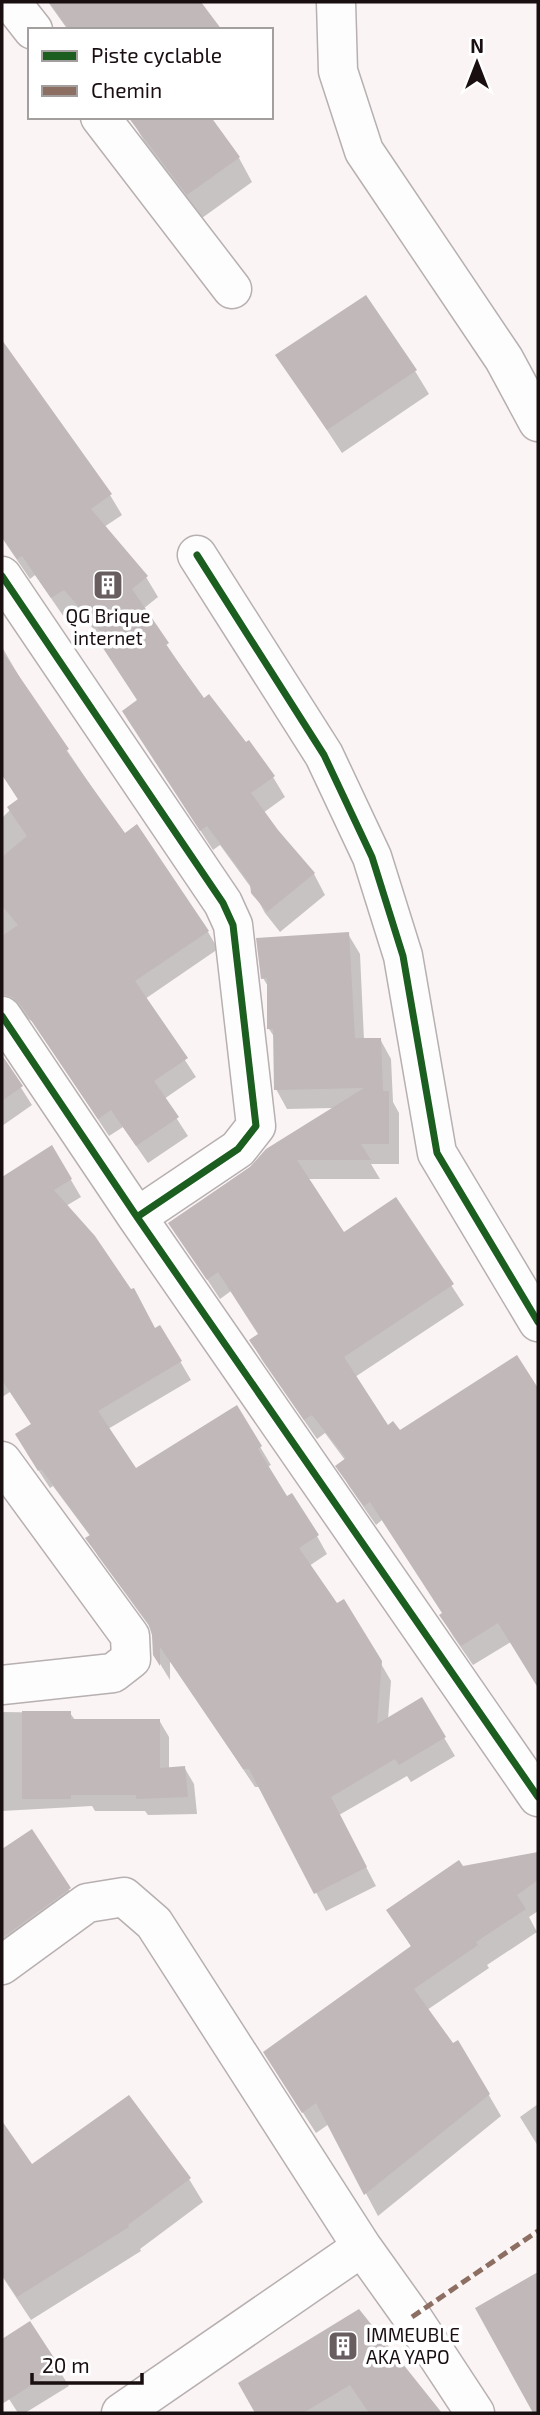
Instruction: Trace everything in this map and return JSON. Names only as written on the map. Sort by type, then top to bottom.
[{"type":"street","points":[[11,2],[31,28]]},
{"type":"street","points":[[336,2],[338,71],[364,151],[504,359],[538,422]]},
{"type":"street","points":[[102,119],[232,289]]},
{"type":"street","points":[[197,555],[324,755],[372,857],[403,956],[437,1153],[538,1322]]},
{"type":"street","points":[[2,576],[223,903],[233,925],[256,1126],[238,1149],[136,1217]]},
{"type":"street","points":[[2,1016],[136,1217],[526,1754],[538,1797]]},
{"type":"street","points":[[2,1461],[130,1636],[131,1659],[113,1673],[2,1685]]},
{"type":"street","points":[[2,1965],[87,1903],[124,1897],[154,1923],[362,2247],[475,2413]]},
{"type":"street","points":[[121,2413],[362,2247]]},
{"type":"building","points":[[49,2],[201,2],[220,28],[68,28]]},
{"type":"building","points":[[130,119],[212,119],[240,157],[187,195]]},
{"type":"building","points":[[366,295],[417,370],[327,430],[275,355]]},
{"type":"building","points":[[2,340],[112,494],[91,509],[148,576],[132,589],[169,643],[166,645],[204,698],[209,694],[246,742],[249,740],[275,776],[251,793],[315,873],[267,912],[251,893],[250,884],[207,826],[200,831],[122,711],[137,700],[101,645],[108,640],[64,590],[51,598],[22,556],[17,559],[2,537]]},
{"type":"building","points":[[2,651],[69,749],[66,751],[125,833],[137,824],[209,931],[135,981],[188,1058],[154,1081],[179,1117],[136,1146],[111,1110],[98,1119],[20,1004],[12,997],[2,994],[2,936],[18,925],[2,906],[2,857],[27,836],[7,807],[18,799],[2,775]]},
{"type":"building","points":[[349,932],[355,1038],[381,1038],[383,1091],[389,1091],[389,1144],[361,1144],[371,1160],[297,1160],[344,1232],[396,1197],[454,1284],[344,1357],[388,1425],[393,1421],[400,1430],[517,1355],[538,1388],[538,1688],[498,1623],[461,1646],[370,1502],[364,1506],[335,1466],[346,1458],[312,1415],[304,1420],[249,1340],[258,1334],[218,1272],[207,1280],[168,1223],[250,1167],[266,1149],[364,1088],[274,1090],[273,1029],[267,1029],[267,978],[261,979],[256,938]]},
{"type":"building","points":[[2,1055],[23,1086],[2,1101]]},
{"type":"building","points":[[52,1145],[72,1179],[54,1190],[95,1236],[131,1289],[134,1288],[155,1328],[160,1325],[182,1361],[98,1411],[136,1468],[237,1405],[262,1446],[258,1449],[287,1496],[292,1493],[319,1535],[299,1548],[337,1603],[344,1599],[382,1661],[377,1724],[422,1697],[446,1737],[399,1765],[395,1759],[331,1797],[367,1867],[314,1894],[249,1769],[243,1769],[160,1647],[160,1666],[153,1655],[148,1623],[85,1538],[90,1535],[41,1469],[38,1471],[15,1434],[31,1424],[2,1380],[2,1177]]},
{"type":"building","points":[[22,1711],[71,1711],[71,1719],[160,1719],[160,1768],[185,1766],[188,1797],[136,1799],[136,1795],[71,1795],[71,1799],[22,1799]]},
{"type":"building","points":[[32,1829],[71,1888],[2,1938],[2,1849]]},
{"type":"building","points":[[538,1852],[538,1880],[517,1895],[526,1909],[476,1942],[478,1945],[414,1989],[453,2043],[458,2040],[490,2094],[364,2195],[316,2103],[302,2113],[263,2052],[411,1946],[386,1910],[459,1860],[463,1866]]},
{"type":"building","points":[[129,2095],[191,2178],[128,2225],[129,2227],[17,2297],[2,2275],[2,2121],[32,2164]]},
{"type":"building","points":[[538,2272],[538,2413],[533,2413],[475,2308]]},
{"type":"building","name":"IMMEUBLE AKA YAPO","points":[[359,2309],[442,2413],[369,2413],[350,2385],[303,2413],[255,2413],[238,2383]]},
{"type":"building","points":[[30,2321],[60,2367],[2,2404],[2,2339]]},
{"type":"marked path","points":[[412,2317],[538,2231]]},
{"type":"cycle path","points":[[197,555],[324,755],[372,857],[403,956],[437,1153],[538,1322]]},
{"type":"cycle path","points":[[2,576],[223,903],[233,925],[256,1126],[238,1149],[137,1217]]},
{"type":"cycle path","points":[[2,1016],[137,1217],[538,1797]]},
{"type":"place","name":"QG Brique internet","points":[[108,585]]},
{"type":"place","name":"IMMEUBLE AKA YAPO","points":[[343,2346]]}]
